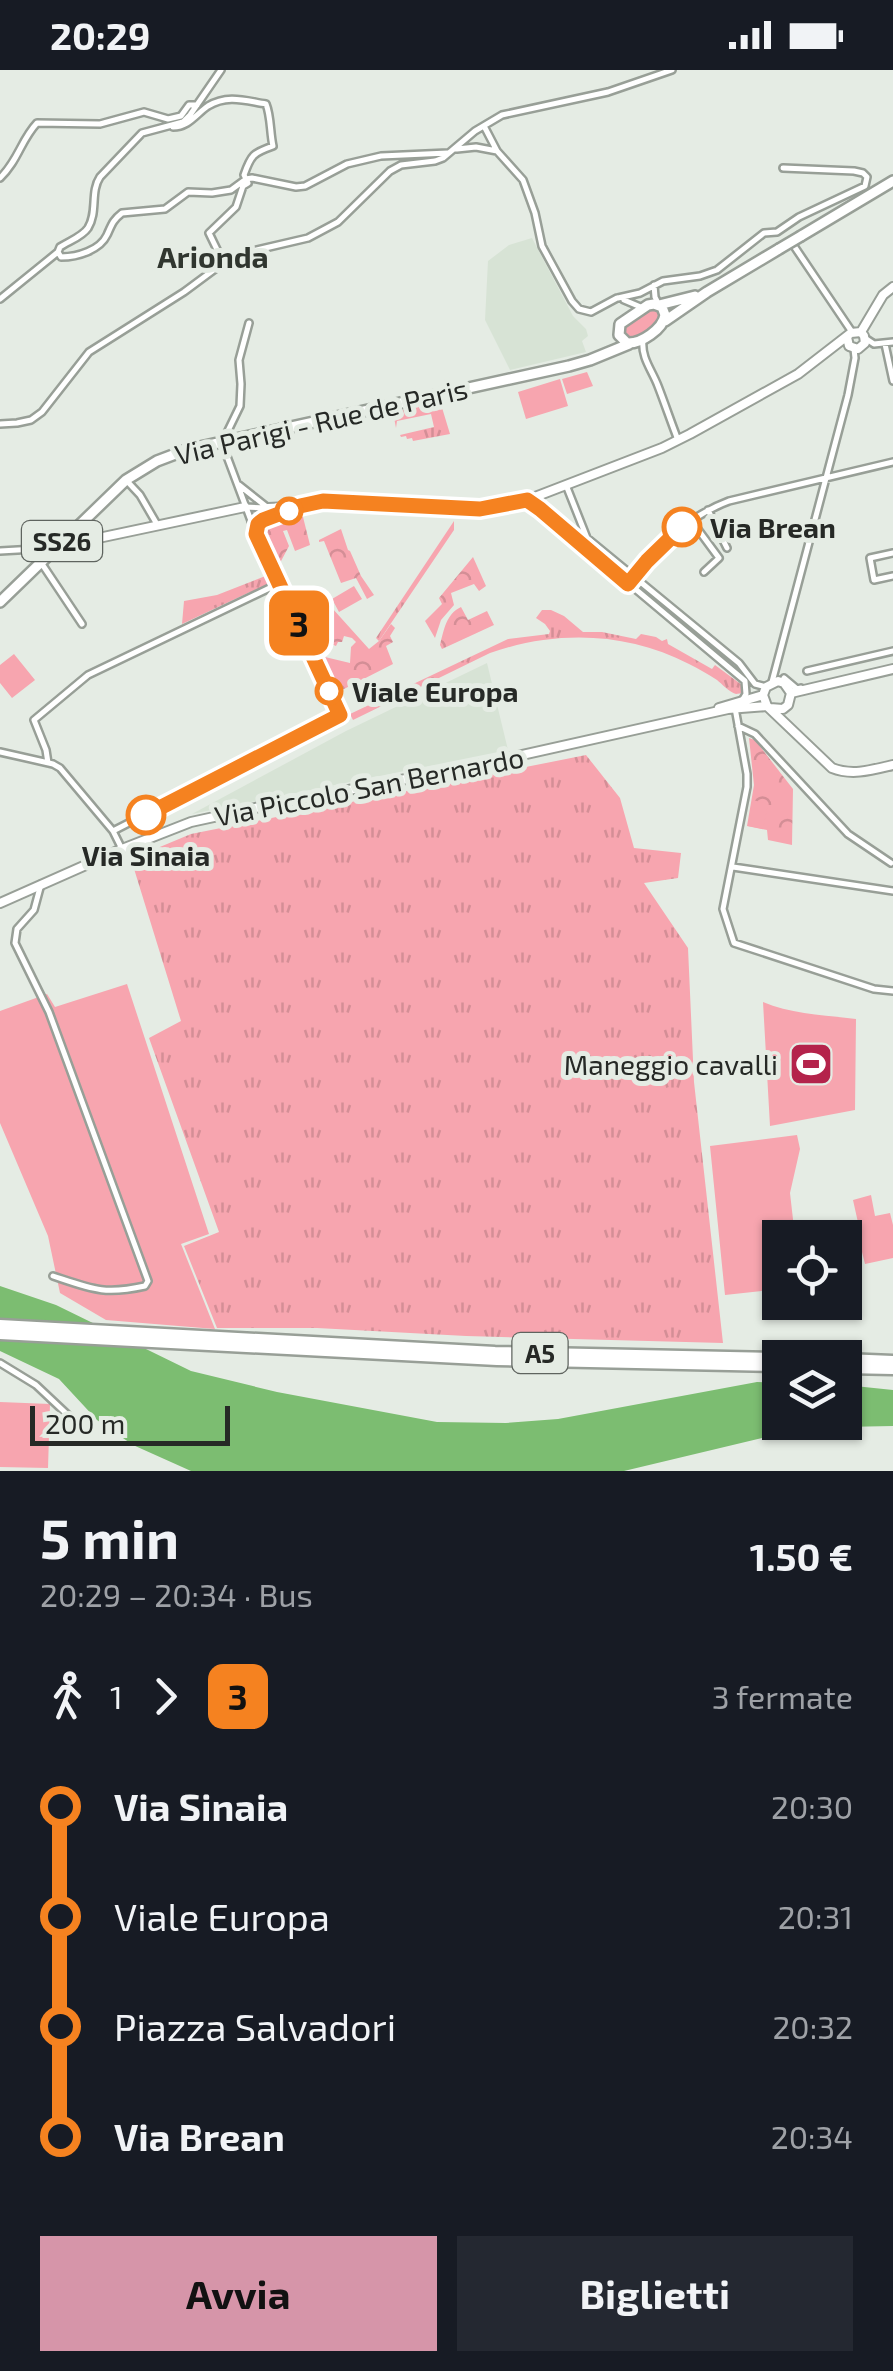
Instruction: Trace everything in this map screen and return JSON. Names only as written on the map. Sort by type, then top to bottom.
[{"type":"highway","name":"A5","points":[[0,1325],[496,1360],[762,1366]]},
{"type":"highway","name":"A5","points":[[0,1334],[762,1358]]},
{"type":"highway","points":[[862,1359],[893,1360]]},
{"type":"highway","points":[[862,1368],[893,1369]]},
{"type":"main road","name":"Via Parigi - Rue de Paris","points":[[0,602],[126,480],[157,460],[578,363],[630,344],[707,292],[893,182]]},
{"type":"main road","name":"Via Parigi - Rue de Paris","points":[[578,363],[613,344],[620,324],[627,318],[650,306],[707,292]]},
{"type":"main road","points":[[650,306],[664,310],[665,321]]},
{"type":"main road","points":[[619,333],[630,344]]},
{"type":"street","points":[[0,300],[60,247],[86,232],[95,184],[100,177],[142,133],[182,122],[190,115],[220,70]]},
{"type":"street","points":[[0,424],[34,418],[89,352],[224,264],[248,252],[308,238],[338,222],[390,171],[402,165],[435,161],[502,115],[608,92],[672,70]]},
{"type":"street","points":[[171,125],[181,127],[209,106],[227,99],[266,104],[273,146],[254,153],[244,175],[248,182],[236,207],[208,233],[224,264]]},
{"type":"street","points":[[0,178],[10,169],[37,123],[100,124],[144,112],[168,120],[181,116],[189,104],[197,105]]},
{"type":"street","points":[[484,126],[497,152],[523,180],[542,246],[576,307],[591,312],[663,281],[709,274],[764,234],[777,232],[868,181],[868,176],[854,171],[783,168]]},
{"type":"street","points":[[58,252],[61,257],[72,257],[90,250],[105,240],[116,216],[165,208],[188,192],[231,190],[246,180],[305,186],[347,164],[381,156],[484,148],[497,152]]},
{"type":"street","points":[[777,232],[786,236]]},
{"type":"street","points":[[794,246],[864,345],[854,349]]},
{"type":"street","points":[[621,299],[650,306],[655,297],[654,285]]},
{"type":"street","points":[[854,349],[848,344],[893,287]]},
{"type":"street","points":[[621,299],[628,309],[627,318]]},
{"type":"street","points":[[113,831],[340,715],[256,534],[222,443],[240,406],[239,360],[249,323]]},
{"type":"street","points":[[856,335],[874,344],[889,343],[893,381]]},
{"type":"street","points":[[0,550],[56,547],[245,507],[338,501],[480,509],[527,500],[678,440],[792,378],[856,335]]},
{"type":"street","points":[[644,338],[646,362]]},
{"type":"street","points":[[630,344],[657,382],[678,440]]},
{"type":"street","points":[[854,349],[854,372],[828,478],[780,656],[765,691],[768,707],[832,768],[855,773],[893,765]]},
{"type":"street","points":[[628,584],[674,533],[708,510],[729,501],[893,462]]},
{"type":"street","points":[[126,480],[158,526]]},
{"type":"street","points":[[236,482],[268,508]]},
{"type":"street","points":[[566,485],[586,538],[739,662],[765,691]]},
{"type":"street","points":[[527,500],[745,682],[765,691]]},
{"type":"street","points":[[251,521],[260,522],[300,506]]},
{"type":"street","points":[[256,534],[268,508]]},
{"type":"street","points":[[708,510],[727,548]]},
{"type":"street","points":[[691,520],[719,558],[704,572]]},
{"type":"street","points":[[893,552],[870,558],[874,580],[893,576]]},
{"type":"street","points":[[41,562],[82,624]]},
{"type":"street","points":[[48,763],[34,720],[88,675],[280,584]]},
{"type":"street","points":[[807,671],[893,651]]},
{"type":"street","points":[[768,707],[783,709],[788,705],[790,690],[780,656]]},
{"type":"street","points":[[765,691],[778,682],[790,690],[893,670]]},
{"type":"street","points":[[784,678],[797,689],[824,686]]},
{"type":"street","points":[[742,700],[745,682]]},
{"type":"street","name":"Via Piccolo San Bernardo","points":[[692,718],[765,691]]},
{"type":"street","name":"Via Piccolo San Bernardo","points":[[734,708],[765,691]]},
{"type":"street","name":"Via Piccolo San Bernardo","points":[[0,903],[191,822],[468,767],[734,708],[768,707]]},
{"type":"street","points":[[734,708],[747,786],[723,908],[734,942],[874,989],[893,991]]},
{"type":"street","name":"Via Piccolo San Bernardo","points":[[692,718],[719,714],[737,724]]},
{"type":"street","points":[[737,724],[755,734],[848,834],[890,863]]},
{"type":"street","points":[[0,752],[60,768],[113,831],[122,849]]},
{"type":"street","points":[[733,867],[893,891]]},
{"type":"street","points":[[41,884],[34,910],[17,929],[15,943],[56,1030],[148,1281],[146,1286],[118,1292],[97,1290],[52,1276]]},
{"type":"street","points":[[0,1362],[36,1385],[70,1416]]},
{"type":"shaded area","points":[[532,238],[573,316],[586,329],[588,336],[582,341],[586,352],[510,370],[485,320],[488,261],[509,245]]},
{"type":"shaded area","points":[[487,663],[508,750],[192,814],[346,731]]},
{"type":"shaded area","points":[[0,1286],[56,1305],[191,1371],[277,1392],[437,1422],[558,1419],[762,1382],[762,1438],[624,1471],[191,1471],[133,1445],[97,1420],[59,1379],[0,1351]]},
{"type":"shaded area","points":[[862,1387],[893,1390],[893,1426],[862,1427]]},
{"type":"green space","points":[[651,308],[660,315],[657,325],[636,339],[626,336],[626,325]]},
{"type":"green space","points":[[587,372],[593,386],[567,394],[562,379]]},
{"type":"green space","points":[[560,379],[568,406],[526,419],[518,392]]},
{"type":"green space","points":[[440,401],[450,434],[413,441],[401,437],[434,427],[431,414],[397,421],[396,428],[393,412]]},
{"type":"green space","points":[[302,513],[310,545],[295,551],[287,530],[283,531],[289,546],[280,563],[263,529]]},
{"type":"green space","points":[[454,521],[454,530],[379,641],[376,638]]},
{"type":"green space","points":[[341,529],[361,576],[374,595],[367,599],[356,578],[341,583],[324,541],[319,542]]},
{"type":"green space","points":[[473,557],[486,586],[479,591],[474,584],[451,593],[454,605],[441,620],[435,638],[425,621],[442,604],[439,598]]},
{"type":"green space","points":[[268,575],[269,585],[182,624],[184,601],[217,595]]},
{"type":"green space","points":[[354,586],[362,599],[339,612],[332,599]]},
{"type":"green space","points":[[323,598],[369,649],[391,624],[395,628],[390,636],[393,642],[386,646],[393,664],[340,691],[324,660],[325,657],[350,663],[351,647],[356,642],[344,636],[336,646],[331,644],[333,632],[325,627],[319,645],[315,646],[300,615]]},
{"type":"green space","points":[[461,607],[468,620],[487,611],[494,625],[442,649],[446,623]]},
{"type":"green space","points":[[542,610],[564,616],[583,632],[667,639],[668,644],[712,669],[715,665],[742,685],[743,693],[733,693],[717,680],[665,653],[616,640],[566,638],[490,653],[353,720],[350,714],[508,639],[549,634],[545,624],[536,618]]},
{"type":"green space","points":[[14,654],[35,680],[12,698],[0,683],[0,665]]},
{"type":"green space","points":[[749,738],[755,740],[793,789],[792,845],[768,840],[767,830],[747,826],[754,785]]},
{"type":"green space","points":[[586,755],[620,798],[634,848],[681,853],[678,878],[644,883],[688,948],[694,1082],[723,1343],[217,1328],[184,1246],[219,1232],[149,1038],[181,1021],[131,859],[191,834]]},
{"type":"green space","points":[[753,800],[768,804],[763,829],[748,826]]},
{"type":"green space","points":[[127,984],[209,1234],[181,1244],[215,1329],[106,1320],[60,1293],[48,1236],[0,1123],[0,1011],[47,994],[55,1007]]},
{"type":"green space","name":"Maneggio cavalli","points":[[763,1002],[797,1012],[856,1019],[855,1110],[770,1126]]},
{"type":"green space","points":[[797,1135],[800,1149],[790,1193],[793,1220],[762,1220],[762,1291],[725,1295],[710,1146]]},
{"type":"green space","points":[[871,1195],[875,1216],[890,1213],[893,1258],[865,1264],[862,1220],[857,1220],[853,1200]]},
{"type":"green space","points":[[0,1402],[50,1404],[48,1468],[0,1467]]},
{"type":"bus line","name":"3","points":[[146,815],[340,715],[256,534],[263,520],[323,501],[480,509],[527,500],[628,584],[682,527]]},
{"type":"place","name":"Via Brean","points":[[682,527]]},
{"type":"place","name":"Viale Europa","points":[[329,691]]},
{"type":"place","name":"Via Sinaia","points":[[146,815]]},
{"type":"place","name":"Maneggio cavalli","points":[[811,1064]]},
{"type":"district","name":"Arionda","points":[[213,256]]}]
